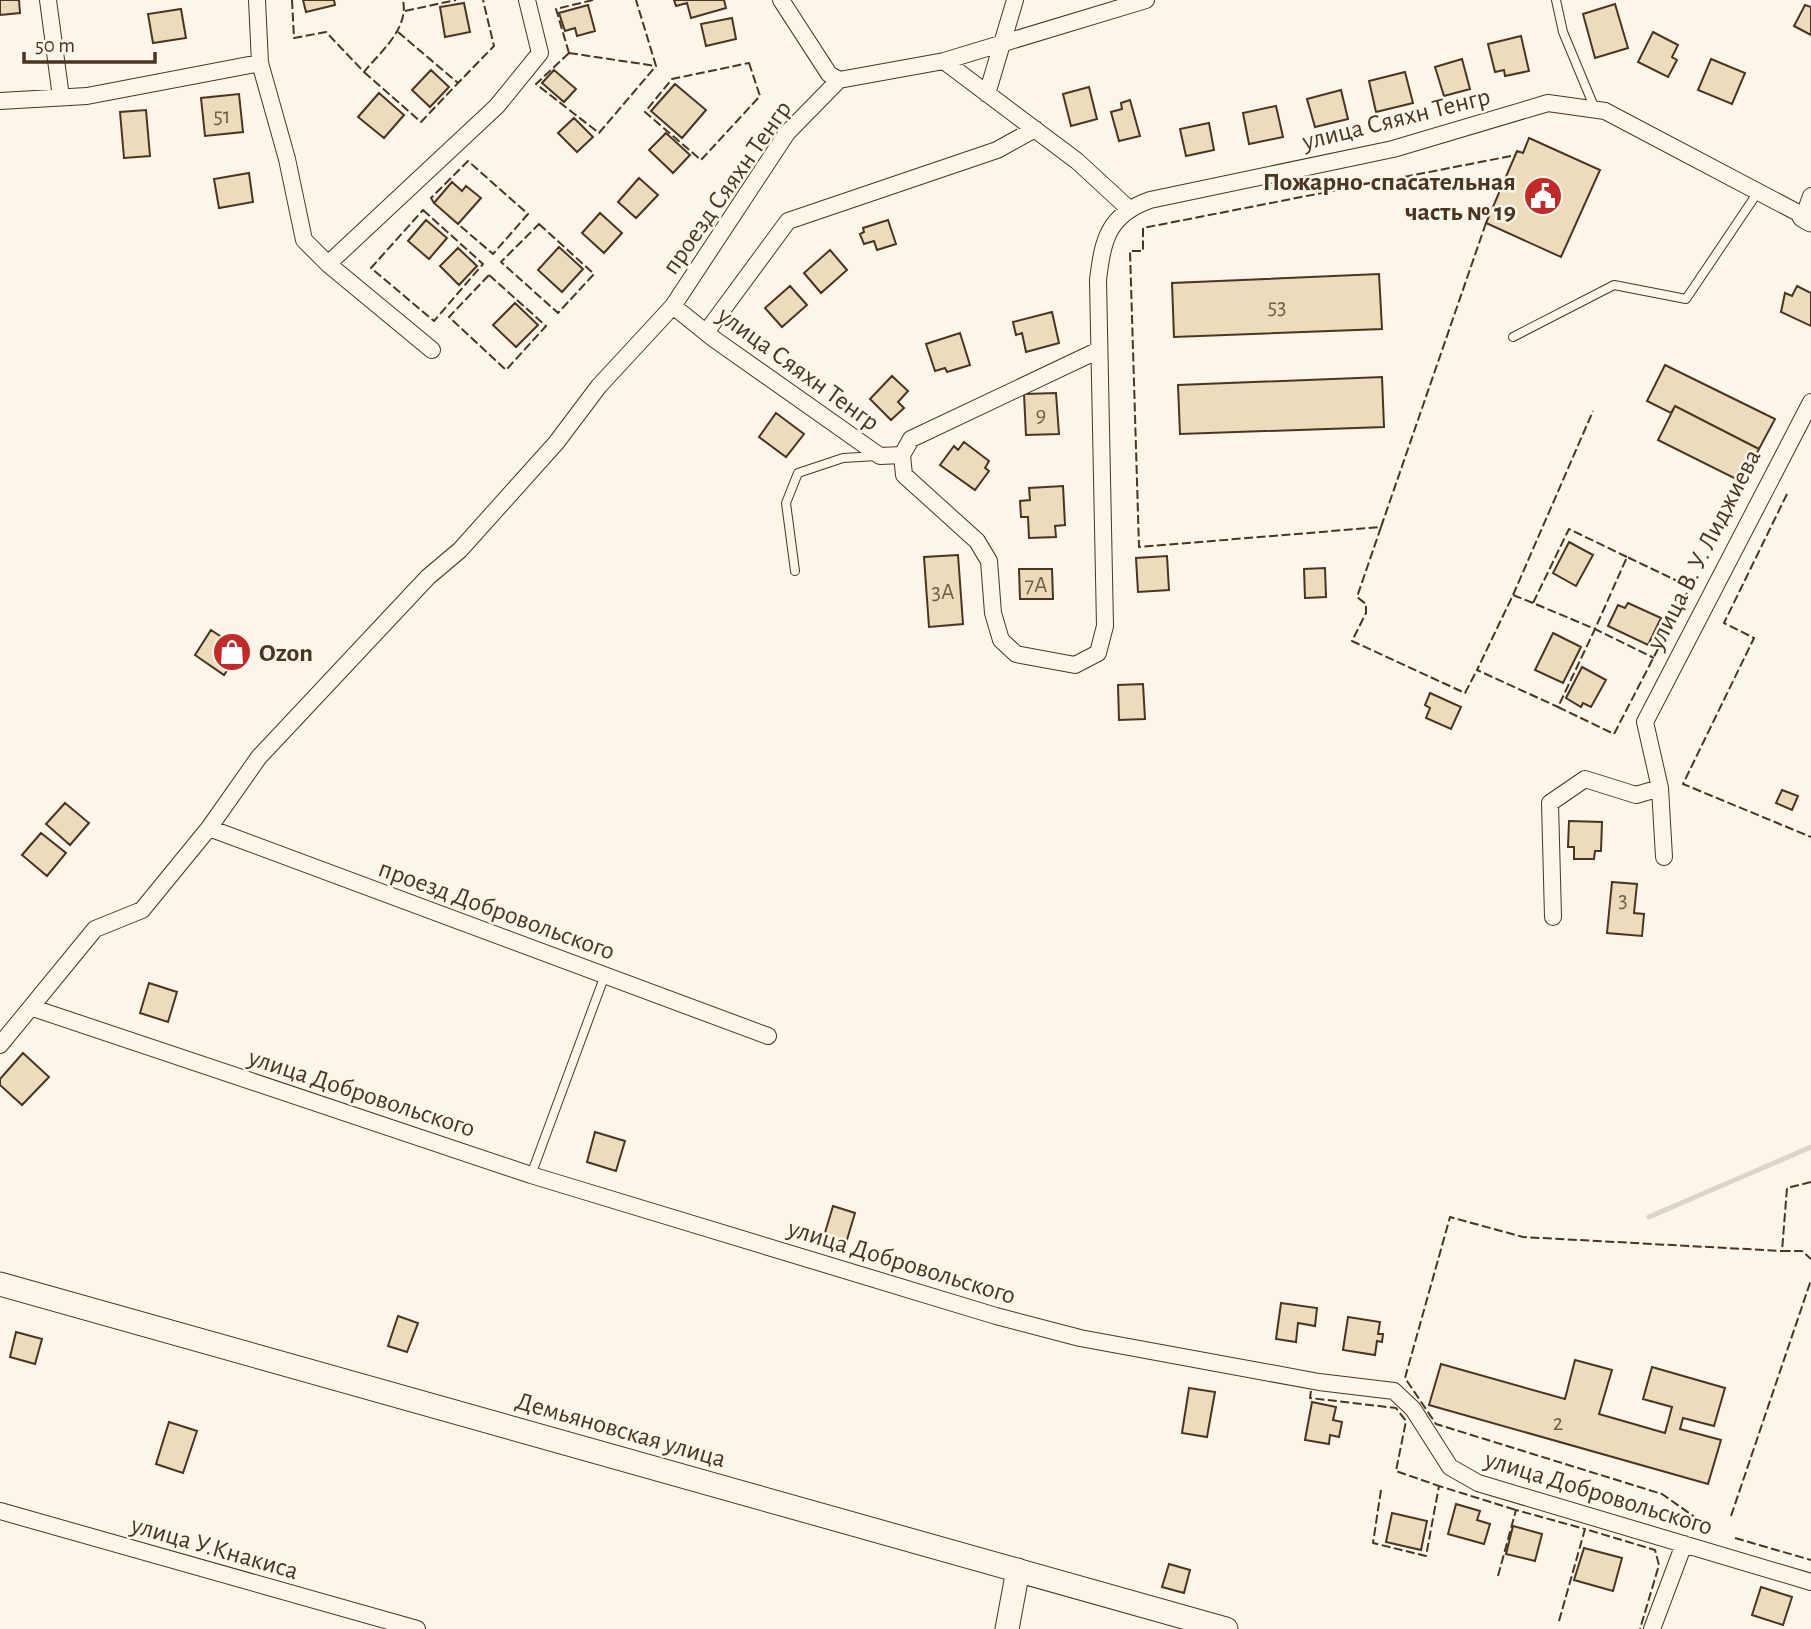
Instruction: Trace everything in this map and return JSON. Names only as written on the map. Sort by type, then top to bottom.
[{"type":"street","points":[[48,0],[61,97]]},
{"type":"street","points":[[257,0],[260,63],[287,159],[304,240],[328,264],[432,350]]},
{"type":"street","points":[[328,264],[497,106],[540,53],[527,0]]},
{"type":"street","points":[[781,0],[829,74],[839,80],[944,61],[1146,0]]},
{"type":"street","points":[[987,94],[1015,0]]},
{"type":"street","points":[[944,61],[1077,161],[1128,208]]},
{"type":"street","points":[[0,102],[87,96],[260,63]]},
{"type":"street","name":"проезд Сяяхн Тенгр","points":[[0,1045],[33,1009],[95,929],[142,910],[209,828],[259,757],[428,577],[460,550],[556,443],[599,386],[673,306],[787,134],[839,80]]},
{"type":"street","name":"улица Сяяхн Тенгр","points":[[1099,350],[911,439],[902,455],[904,475],[976,541],[989,561],[993,613],[1001,640],[1016,654],[1075,665],[1098,653],[1105,626],[1098,280],[1102,250],[1110,227],[1128,208],[1150,200],[1393,149],[1548,103],[1605,111],[1758,191],[1809,211]]},
{"type":"street","points":[[707,331],[788,221],[997,150],[1035,129]]},
{"type":"street","name":"улица Сяяхн Тенгр","points":[[673,306],[880,456],[902,455]]},
{"type":"street","name":"улица В. У. Лиджиева","points":[[1660,788],[1646,722],[1811,402]]},
{"type":"street","points":[[1553,917],[1550,803],[1585,779],[1636,795],[1660,788],[1664,856]]},
{"type":"street","name":"проезд Добровольского","points":[[209,828],[768,1036]]},
{"type":"street","name":"улица Добровольского","points":[[33,1009],[531,1175],[996,1316],[1080,1338],[1319,1382],[1394,1391],[1413,1409],[1450,1468],[1478,1483],[1811,1582]]},
{"type":"street","name":"Демьяновская улица","points":[[0,1284],[1226,1629]]},
{"type":"street","name":"улица У.Кнакиса","points":[[0,1511],[417,1629]]},
{"type":"street","points":[[1652,1629],[1684,1544]]},
{"type":"street","points":[[1007,1629],[1018,1570]]},
{"type":"lane","points":[[1556,0],[1563,32],[1595,109]]},
{"type":"lane","points":[[1513,337],[1614,285],[1686,299],[1758,191]]},
{"type":"lane","points":[[795,571],[786,503],[798,474],[843,458],[880,456]]},
{"type":"lane","points":[[531,1175],[605,975]]},
{"type":"building","points":[[0,0],[19,0],[20,13],[0,15]]},
{"type":"building","points":[[303,0],[334,0],[335,5],[306,12]]},
{"type":"building","points":[[674,0],[724,0],[726,8],[691,18],[687,3],[676,6]]},
{"type":"building","points":[[464,3],[470,32],[445,37],[440,7]]},
{"type":"building","points":[[1615,4],[1628,48],[1595,58],[1583,14]]},
{"type":"building","points":[[588,5],[595,31],[577,36],[575,28],[565,31],[559,13]]},
{"type":"building","points":[[1805,5],[1811,7],[1811,35],[1794,26]]},
{"type":"building","points":[[181,9],[186,38],[153,43],[148,14]]},
{"type":"building","points":[[732,18],[736,39],[706,46],[701,24]]},
{"type":"building","points":[[1653,32],[1678,45],[1672,57],[1677,60],[1668,77],[1638,62]]},
{"type":"building","points":[[1521,36],[1529,71],[1505,76],[1504,70],[1495,72],[1488,44]]},
{"type":"building","points":[[1462,59],[1470,89],[1444,96],[1435,67]]},
{"type":"building","points":[[1711,59],[1745,73],[1732,104],[1698,90]]},
{"type":"building","points":[[431,70],[449,87],[430,107],[412,90]]},
{"type":"building","points":[[554,70],[576,89],[564,102],[542,83]]},
{"type":"building","points":[[1405,72],[1413,103],[1376,112],[1369,81]]},
{"type":"building","points":[[675,84],[706,110],[682,138],[651,111]]},
{"type":"building","points":[[1089,87],[1097,119],[1071,126],[1063,94]]},
{"type":"building","points":[[1341,90],[1348,119],[1315,127],[1307,99]]},
{"type":"building","points":[[379,93],[404,115],[384,138],[358,117]]},
{"type":"building","points":[[239,94],[243,132],[205,136],[201,98]]},
{"type":"building","points":[[1130,100],[1140,136],[1119,141],[1111,112],[1122,109],[1121,103]]},
{"type":"building","points":[[1276,106],[1283,137],[1249,144],[1243,113]]},
{"type":"building","points":[[146,110],[150,156],[124,158],[120,112]]},
{"type":"building","points":[[574,118],[593,137],[577,152],[558,133]]},
{"type":"building","points":[[1209,123],[1214,150],[1186,156],[1180,129]]},
{"type":"building","points":[[666,133],[690,155],[673,173],[649,150]]},
{"type":"building","name":"Пожарно-спасательная часть № 19","points":[[1529,138],[1600,170],[1561,257],[1486,223],[1517,151],[1523,153]]},
{"type":"building","points":[[249,173],[253,202],[219,208],[214,179]]},
{"type":"building","points":[[639,178],[658,195],[636,218],[618,202]]},
{"type":"building","points":[[452,182],[462,191],[466,186],[481,198],[458,224],[434,203]]},
{"type":"building","points":[[600,213],[622,233],[604,253],[582,233]]},
{"type":"building","points":[[426,220],[447,238],[429,259],[408,241]]},
{"type":"building","points":[[888,220],[896,244],[877,250],[874,241],[864,244],[860,234],[864,232],[863,228]]},
{"type":"building","points":[[559,247],[583,269],[562,292],[538,270]]},
{"type":"building","points":[[458,248],[477,266],[459,285],[440,266]]},
{"type":"building","points":[[830,250],[847,270],[821,293],[804,273]]},
{"type":"building","points":[[1379,274],[1382,329],[1174,337],[1172,283]]},
{"type":"building","points":[[790,286],[807,305],[782,327],[765,308]]},
{"type":"building","points":[[1797,286],[1811,293],[1811,326],[1781,312],[1785,293],[1792,296]]},
{"type":"building","points":[[515,303],[538,325],[516,347],[493,325]]},
{"type":"building","points":[[1052,312],[1059,343],[1026,352],[1022,333],[1016,335],[1013,322]]},
{"type":"building","points":[[960,333],[970,365],[947,372],[945,368],[935,371],[926,344]]},
{"type":"building","points":[[1665,365],[1775,419],[1759,449],[1675,406],[1671,413],[1647,401]]},
{"type":"building","points":[[892,376],[908,391],[898,402],[904,408],[891,420],[870,399]]},
{"type":"building","points":[[1382,377],[1384,427],[1180,434],[1178,385]]},
{"type":"building","points":[[1056,393],[1059,434],[1026,435],[1024,394]]},
{"type":"building","points":[[1675,406],[1759,449],[1742,482],[1658,440]]},
{"type":"building","points":[[776,413],[804,434],[786,457],[759,437]]},
{"type":"building","points":[[964,442],[989,461],[985,468],[989,471],[975,490],[940,465],[954,446],[958,450]]},
{"type":"building","points":[[1063,486],[1065,525],[1055,526],[1056,537],[1029,538],[1028,517],[1021,517],[1020,501],[1030,500],[1029,488]]},
{"type":"building","points":[[1569,542],[1593,555],[1576,586],[1553,573]]},
{"type":"building","points":[[958,555],[963,624],[929,627],[924,557]]},
{"type":"building","points":[[1167,556],[1169,590],[1138,592],[1136,558]]},
{"type":"building","points":[[1325,568],[1326,597],[1305,598],[1304,569]]},
{"type":"building","points":[[1019,569],[1052,569],[1053,599],[1020,599]]},
{"type":"building","points":[[1628,603],[1661,618],[1648,645],[1608,626],[1618,605],[1625,608]]},
{"type":"building","points":[[211,630],[241,650],[224,675],[195,655]]},
{"type":"building","points":[[1553,633],[1581,647],[1563,683],[1535,670]]},
{"type":"building","points":[[1582,667],[1606,680],[1591,707],[1583,703],[1581,707],[1566,698]]},
{"type":"building","points":[[1143,684],[1145,719],[1119,720],[1118,685]]},
{"type":"building","points":[[1430,693],[1461,707],[1451,729],[1426,718],[1430,708],[1425,705]]},
{"type":"building","points":[[1782,790],[1798,796],[1792,810],[1776,803]]},
{"type":"building","points":[[65,803],[89,823],[70,845],[46,824]]},
{"type":"building","points":[[1569,821],[1602,822],[1601,851],[1595,851],[1594,859],[1574,859],[1574,847],[1568,847]]},
{"type":"building","points":[[41,833],[66,853],[47,876],[22,855]]},
{"type":"building","points":[[1612,882],[1637,884],[1634,913],[1644,914],[1642,936],[1607,933]]},
{"type":"building","points":[[149,983],[177,992],[168,1022],[140,1013]]},
{"type":"building","points":[[23,1053],[49,1077],[22,1105],[0,1085],[0,1079]]},
{"type":"building","points":[[595,1132],[625,1141],[616,1171],[587,1162]]},
{"type":"building","points":[[833,1206],[855,1213],[846,1243],[824,1236]]},
{"type":"building","points":[[1281,1303],[1317,1308],[1315,1326],[1298,1323],[1296,1342],[1276,1339]]},
{"type":"building","points":[[398,1316],[418,1323],[407,1352],[388,1346]]},
{"type":"building","points":[[1348,1317],[1380,1322],[1378,1334],[1383,1334],[1382,1342],[1377,1341],[1375,1355],[1343,1350]]},
{"type":"building","points":[[16,1332],[42,1339],[35,1364],[10,1357]]},
{"type":"building","points":[[1575,1360],[1612,1370],[1599,1414],[1665,1433],[1672,1407],[1643,1399],[1652,1367],[1725,1388],[1714,1426],[1683,1418],[1680,1429],[1721,1440],[1708,1484],[1429,1405],[1441,1364],[1565,1399]]},
{"type":"building","points":[[1189,1388],[1215,1392],[1207,1437],[1182,1433]]},
{"type":"building","points":[[1312,1402],[1336,1407],[1333,1420],[1342,1422],[1339,1437],[1330,1435],[1329,1444],[1305,1440]]},
{"type":"building","points":[[169,1422],[197,1431],[183,1473],[156,1464]]},
{"type":"building","points":[[1456,1504],[1480,1511],[1477,1520],[1490,1524],[1484,1544],[1448,1534]]},
{"type":"building","points":[[1392,1513],[1427,1521],[1421,1550],[1386,1542]]},
{"type":"building","points":[[1513,1526],[1542,1534],[1535,1561],[1506,1554]]},
{"type":"building","points":[[1584,1548],[1622,1558],[1613,1591],[1574,1580]]},
{"type":"building","points":[[1169,1564],[1190,1570],[1184,1593],[1162,1587]]},
{"type":"building","points":[[1761,1587],[1792,1597],[1783,1625],[1752,1615]]},
{"type":"waterway","points":[[1649,1217],[1811,1147]]},
{"type":"fence","points":[[292,0],[294,38],[326,32],[364,72],[398,30],[404,11],[403,0]]},
{"type":"fence","points":[[405,11],[456,0]]},
{"type":"fence","points":[[398,32],[458,83],[494,46],[483,0]]},
{"type":"fence","points":[[569,53],[556,9],[593,0]]},
{"type":"fence","points":[[569,53],[656,66],[636,0]]},
{"type":"fence","points":[[569,53],[536,84],[599,133],[656,66]]},
{"type":"fence","points":[[749,63],[760,96],[701,160],[645,112],[672,79],[749,63]]},
{"type":"fence","points":[[364,72],[421,122],[458,83]]},
{"type":"fence","points":[[1486,223],[1381,527],[1139,547],[1130,251],[1143,251],[1143,228],[1516,155]]},
{"type":"fence","points":[[434,203],[431,198],[468,161],[528,214],[493,254],[458,224]]},
{"type":"fence","points":[[423,210],[483,264],[434,321],[371,268],[423,210]]},
{"type":"fence","points":[[539,224],[594,274],[558,313],[501,262],[539,224]]},
{"type":"fence","points":[[489,275],[546,326],[506,370],[449,317],[489,275]]},
{"type":"fence","points":[[1513,595],[1593,411]]},
{"type":"fence","points":[[1787,494],[1724,623],[1754,638],[1683,784],[1811,837]]},
{"type":"fence","points":[[1381,527],[1357,597],[1366,604],[1366,613],[1352,641],[1465,693],[1477,670]]},
{"type":"fence","points":[[1627,557],[1569,529],[1533,603],[1595,629],[1558,707],[1614,734],[1690,587],[1627,557],[1595,629],[1654,658]]},
{"type":"fence","points":[[1533,603],[1513,595],[1477,670],[1558,707]]},
{"type":"fence","points":[[1811,1182],[1787,1188],[1782,1251],[1802,1251],[1811,1259]]},
{"type":"fence","points":[[1699,1520],[1662,1494],[1436,1424],[1405,1378],[1450,1217],[1523,1237],[1782,1251]]},
{"type":"fence","points":[[1731,1516],[1811,1280]]},
{"type":"fence","points":[[1311,1391],[1310,1398],[1396,1408],[1406,1421],[1396,1471],[1439,1486]]},
{"type":"fence","points":[[1381,1490],[1373,1543],[1426,1556],[1439,1486],[1516,1510]]},
{"type":"fence","points":[[1498,1576],[1516,1510],[1585,1529]]},
{"type":"fence","points":[[1559,1621],[1585,1529],[1655,1550],[1659,1565],[1640,1629]]},
{"type":"fence","points":[[1735,1538],[1811,1560]]},
{"type":"place","name":"Пожарно-спасательная часть № 19","points":[[1543,196]]},
{"type":"place","name":"Ozon","points":[[232,652]]}]
